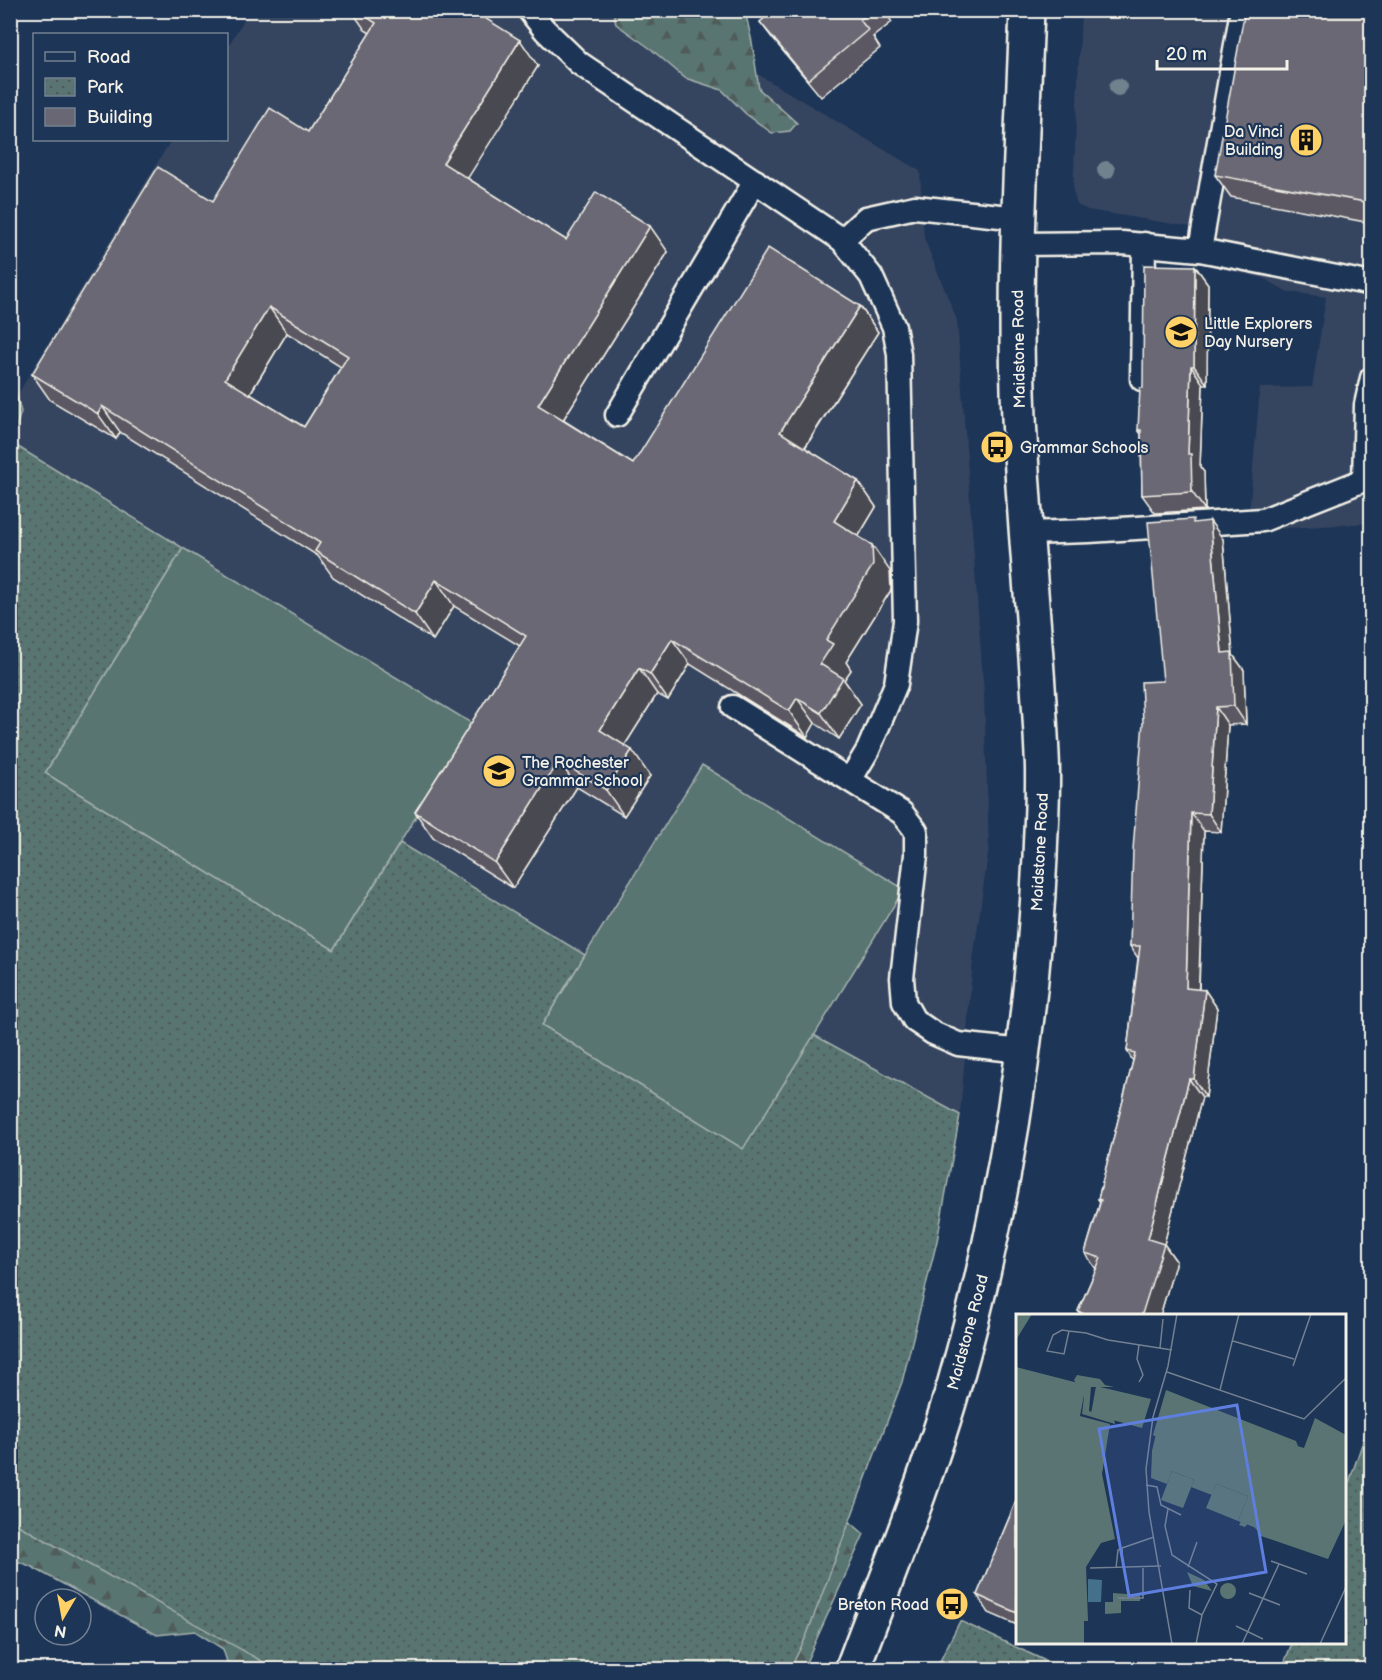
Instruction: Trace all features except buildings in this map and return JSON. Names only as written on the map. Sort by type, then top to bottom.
[{"type":"main road","name":"Maidstone Road","points":[[852,1670],[920,1490],[955,1381],[996,1216],[1022,1052],[1035,928],[1042,784],[1019,420],[1017,334],[1027,10]]},
{"type":"lane","points":[[529,10],[545,30],[579,63],[842,240],[871,276],[894,327],[899,354],[904,621],[896,684],[868,750],[850,780]]},
{"type":"lane","points":[[1200,250],[1242,10]]},
{"type":"lane","points":[[617,415],[755,182]]},
{"type":"lane","points":[[842,240],[866,218],[915,207],[1019,231],[1200,250],[1371,284]]},
{"type":"lane","points":[[1142,379],[1144,244]]},
{"type":"lane","points":[[1027,533],[1263,520],[1368,479],[1366,405],[1371,378]]},
{"type":"lane","points":[[733,707],[902,813],[916,831],[916,855],[902,978],[904,1002],[914,1020],[933,1033],[958,1044],[1022,1052]]},
{"type":"shaded area","name":"The Rochester Grammar School","points":[[249,11],[724,11],[729,57],[920,171],[924,238],[957,320],[984,695],[989,847],[973,960],[960,1115],[937,1241],[902,1382],[806,1637],[11,1521],[10,407],[170,141],[228,141],[228,46]]},
{"type":"shaded area","points":[[1081,11],[1371,11],[1371,523],[1257,530],[1249,513],[1260,388],[1312,387],[1326,297],[1288,292],[1263,278],[1210,266],[1216,231],[1088,210],[1077,205],[1073,191]]},
{"type":"green space","points":[[613,11],[745,11],[759,89],[797,123],[790,131],[772,133],[746,114],[722,90],[685,78],[651,49],[616,24]]},
{"type":"green space","points":[[11,382],[14,385],[21,412],[11,443]]},
{"type":"green space","points":[[10,442],[183,548],[45,773],[334,950],[400,843],[585,955],[542,1025],[743,1149],[814,1035],[960,1115],[937,1241],[902,1382],[806,1637],[790,1669],[276,1669],[11,1521]]},
{"type":"green space","points":[[183,548],[473,724],[334,950],[45,773]]},
{"type":"green space","points":[[702,765],[904,889],[744,1150],[542,1025]]},
{"type":"green space","points":[[1371,1418],[1371,1669],[1282,1669],[1292,1644],[1346,1644],[1346,1491]]},
{"type":"green space","points":[[11,1507],[337,1669],[233,1669],[228,1665],[223,1649],[195,1631],[157,1635],[93,1600],[93,1587],[69,1587],[30,1566],[11,1559]]},
{"type":"green space","points":[[836,1510],[864,1534],[803,1669],[720,1670]]},
{"type":"green space","points":[[960,1621],[1063,1669],[936,1669]]},
{"type":"place","name":"Da Vinci Building","points":[[1306,140]]},
{"type":"place","name":"Little Explorers Day Nursery","points":[[1181,332]]},
{"type":"place","name":"Grammar Schools","points":[[997,447]]},
{"type":"place","name":"The Rochester Grammar School","points":[[499,771]]},
{"type":"place","name":"Breton Road","points":[[952,1604]]}]
